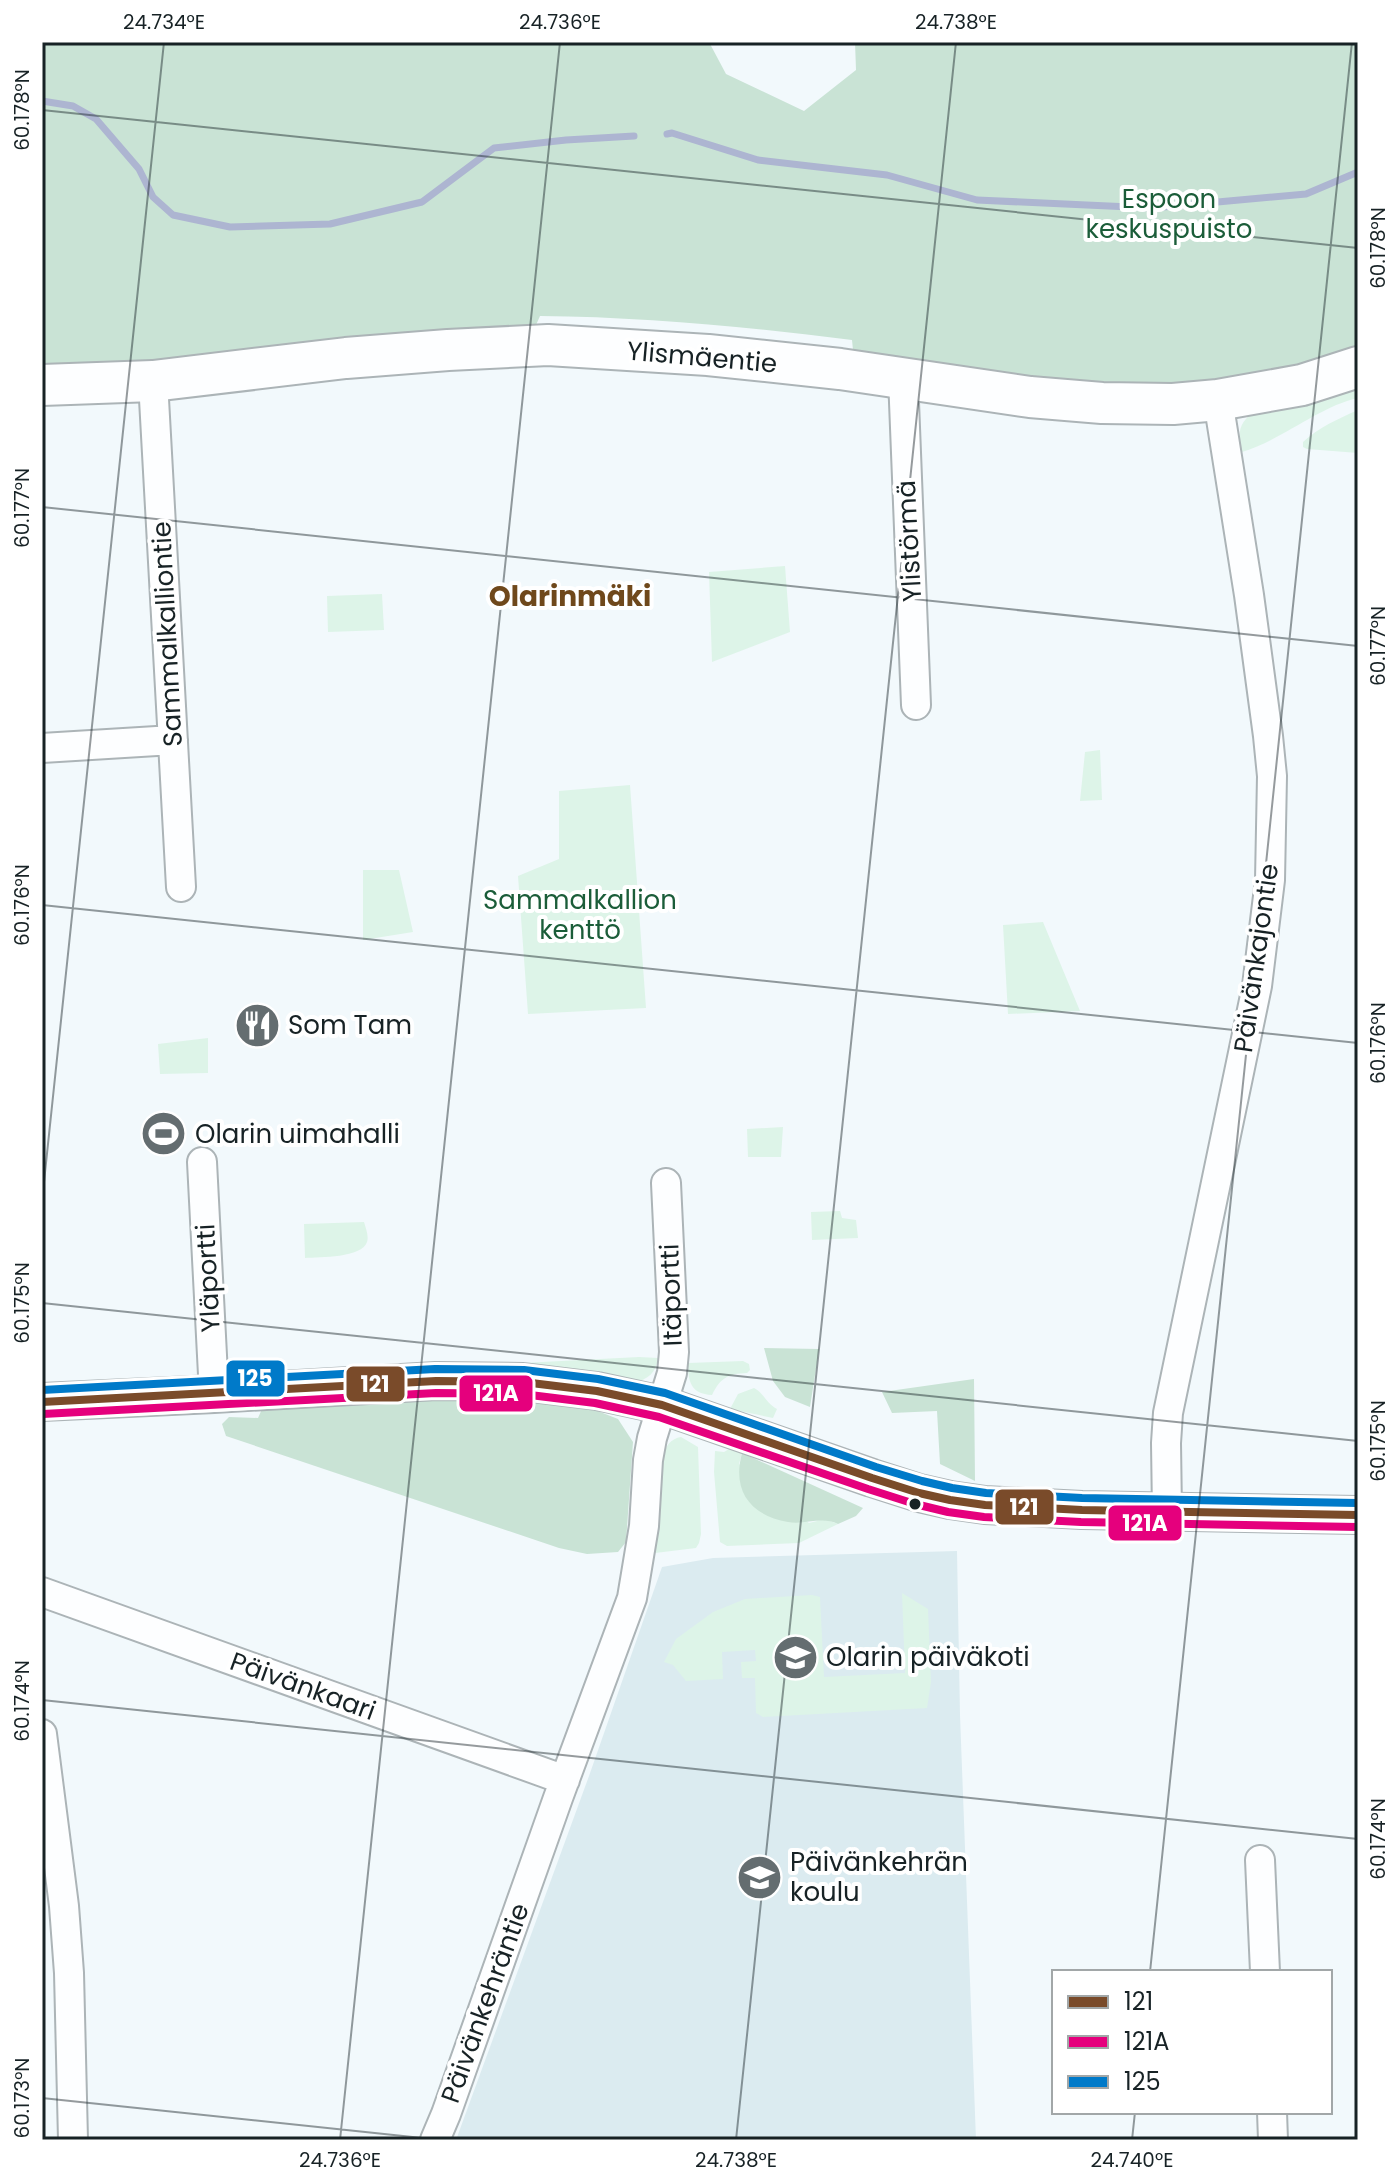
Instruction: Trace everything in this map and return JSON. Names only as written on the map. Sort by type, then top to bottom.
[{"type":"main road","name":"Ylismäentie","points":[[42,385],[153,381],[346,358],[548,345],[708,355],[903,377],[1030,397],[1102,403],[1173,404],[1218,400],[1302,385],[1358,367]]},
{"type":"street","name":"Ylistörmä","points":[[903,377],[916,705]]},
{"type":"street","name":"Sammalkalliontie","points":[[153,381],[181,887]]},
{"type":"street","name":"Päivänkajontie","points":[[1167,1512],[1168,1413],[1257,986],[1270,880],[1272,789],[1268,736],[1218,400]]},
{"type":"street","points":[[42,748],[173,740]]},
{"type":"street","name":"Yläportti","points":[[202,1162],[214,1394]]},
{"type":"street","name":"Itäportti","points":[[662,1405],[672,1373],[674,1352],[666,1183]]},
{"type":"street","points":[[42,1402],[377,1384],[492,1381],[560,1386],[662,1405],[872,1478],[950,1500],[985,1505],[1167,1512],[1358,1515]]},
{"type":"street","name":"Päivänkehräntie","points":[[435,2140],[632,1598],[644,1526],[648,1460],[662,1405]]},
{"type":"street","name":"Päivänkaari","points":[[42,1592],[565,1780]]},
{"type":"street","points":[[42,1734],[65,1919],[73,2140]]},
{"type":"street","points":[[1260,1860],[1265,1970]]},
{"type":"street","points":[[1272,2114],[1273,2140]]},
{"type":"shaded area","name":"Päivänkehrän koulu","points":[[957,1551],[976,2140],[456,2140],[662,1567],[713,1558]]},
{"type":"green space","name":"Espoon keskuspuisto","points":[[42,42],[709,42],[726,74],[804,111],[856,70],[855,42],[1358,42],[1358,346],[1289,369],[1217,383],[1143,389],[1067,384],[853,350],[852,340],[813,335],[657,321],[540,316],[536,325],[42,370]]},
{"type":"green space","points":[[1358,385],[1358,398],[1329,408],[1272,440],[1242,452],[1241,428],[1257,409]]},
{"type":"green space","points":[[1358,410],[1358,453],[1303,447],[1303,442],[1316,432]]},
{"type":"green space","points":[[785,566],[790,632],[712,662],[709,572]]},
{"type":"green space","points":[[382,594],[384,630],[328,632],[327,596]]},
{"type":"green space","points":[[1100,750],[1102,800],[1080,801],[1085,752]]},
{"type":"green space","name":"Sammalkallion kenttö","points":[[630,785],[646,1008],[528,1014],[518,876],[559,859],[559,791]]},
{"type":"green space","points":[[363,870],[399,870],[413,932],[363,940]]},
{"type":"green space","points":[[1043,922],[1080,1011],[1008,1014],[1003,925]]},
{"type":"green space","points":[[208,1038],[208,1073],[160,1074],[158,1044]]},
{"type":"green space","points":[[783,1127],[781,1157],[748,1157],[747,1129]]},
{"type":"green space","points":[[840,1211],[842,1218],[856,1220],[858,1238],[812,1240],[811,1212]]},
{"type":"green space","points":[[364,1222],[368,1240],[364,1247],[340,1256],[305,1258],[304,1224]]},
{"type":"green space","points":[[764,1348],[819,1349],[810,1407],[785,1397],[773,1381]]},
{"type":"green space","points":[[658,1358],[650,1375],[634,1383],[502,1364]]},
{"type":"green space","points":[[743,1361],[749,1364],[750,1370],[726,1378],[712,1395],[699,1392],[692,1386],[688,1363]]},
{"type":"green space","points":[[974,1379],[975,1481],[940,1464],[937,1411],[892,1413],[882,1392]]},
{"type":"green space","points":[[754,1388],[777,1409],[773,1418],[730,1409],[738,1394]]},
{"type":"green space","points":[[399,1397],[533,1400],[590,1408],[618,1419],[633,1442],[626,1542],[618,1552],[587,1554],[559,1548],[226,1436],[222,1424],[229,1417],[258,1418],[262,1409]]},
{"type":"green space","points":[[681,1437],[698,1447],[699,1543],[696,1548],[655,1553],[662,1458],[672,1441]]},
{"type":"green space","points":[[729,1449],[742,1453],[739,1464],[809,1523],[825,1519],[838,1524],[799,1543],[727,1546],[720,1542],[715,1451]]},
{"type":"green space","points":[[742,1453],[863,1508],[856,1516],[838,1524],[774,1519],[754,1507],[742,1489],[739,1478]]},
{"type":"green space","points":[[902,1593],[928,1609],[931,1682],[927,1708],[763,1717],[756,1713],[755,1678],[742,1678],[741,1662],[756,1661],[755,1650],[722,1652],[723,1679],[686,1681],[673,1665],[664,1662],[676,1639],[713,1612],[745,1599],[812,1595],[820,1597],[824,1677],[905,1673]]},
{"type":"waterway","points":[[42,101],[73,106],[96,119],[139,169],[153,197],[173,215],[230,227],[330,224],[422,202],[494,148],[634,136]]},
{"type":"waterway","points":[[667,134],[758,160],[887,175],[977,200],[1152,208],[1306,194],[1358,172]]},
{"type":"transit line","name":"125","points":[[42,1390],[435,1369],[524,1370],[598,1379],[665,1393],[876,1467],[952,1488],[1082,1498],[1358,1503]]},
{"type":"transit line","name":"121","points":[[42,1402],[436,1381],[523,1382],[597,1391],[662,1405],[872,1478],[950,1500],[1082,1510],[1358,1515]]},
{"type":"transit line","name":"121A","points":[[43,1414],[436,1393],[522,1394],[595,1403],[659,1417],[868,1489],[948,1512],[1081,1522],[1358,1527]]},
{"type":"place","name":"Som Tam","points":[[257,1025]]},
{"type":"place","name":"Olarin uimahalli","points":[[164,1134]]},
{"type":"place","name":"Olarin päiväkoti","points":[[795,1657]]},
{"type":"place","name":"Päivänkehrän koulu","points":[[759,1877]]},
{"type":"district","name":"Olarinmäki","points":[[570,596]]}]
